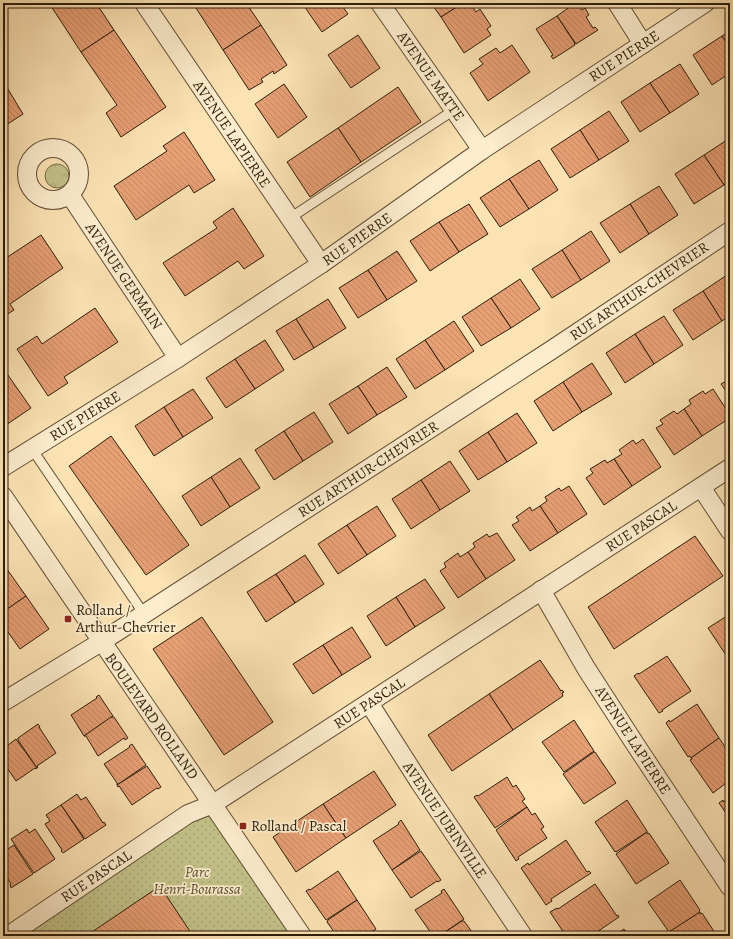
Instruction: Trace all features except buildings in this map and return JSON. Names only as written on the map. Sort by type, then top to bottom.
[{"type":"street","name":"AVENUE LAPIERRE","points":[[144,3],[321,264]]},
{"type":"street","name":"AVENUE MATTE","points":[[380,3],[482,150]]},
{"type":"street","points":[[617,3],[643,44]]},
{"type":"street","name":"RUE PIERRE","points":[[3,467],[178,358],[321,264],[482,150],[705,3]]},
{"type":"street","name":"AVENUE GERMAIN","points":[[70,195],[178,358]]},
{"type":"street","name":"RUE ARTHUR-CHEVRIER","points":[[3,702],[101,642],[546,353],[730,231]]},
{"type":"street","name":"RUE PASCAL","points":[[8,936],[188,814],[213,804],[730,468]]},
{"type":"street","points":[[701,487],[730,531]]},
{"type":"street","name":"BOULEVARD ROLLAND","points":[[3,496],[302,936]]},
{"type":"street","name":"AVENUE LAPIERRE","points":[[541,590],[586,668],[730,887]]},
{"type":"street","name":"AVENUE JUBINVILLE","points":[[369,703],[420,783],[523,936]]},
{"type":"lane","points":[[290,218],[454,110]]},
{"type":"lane","points":[[32,449],[144,614]]},
{"type":"green space","points":[[57,164],[66,167],[69,176],[66,185],[57,188],[48,185],[45,176],[48,167]]},
{"type":"green space","name":"Parc Henri-Bourassa","points":[[213,804],[302,936],[12,936]]},
{"type":"place","name":"Rolland / Arthur-Chevrier","points":[[68,619]]},
{"type":"place","name":"Rolland / Pascal","points":[[243,826]]}]
